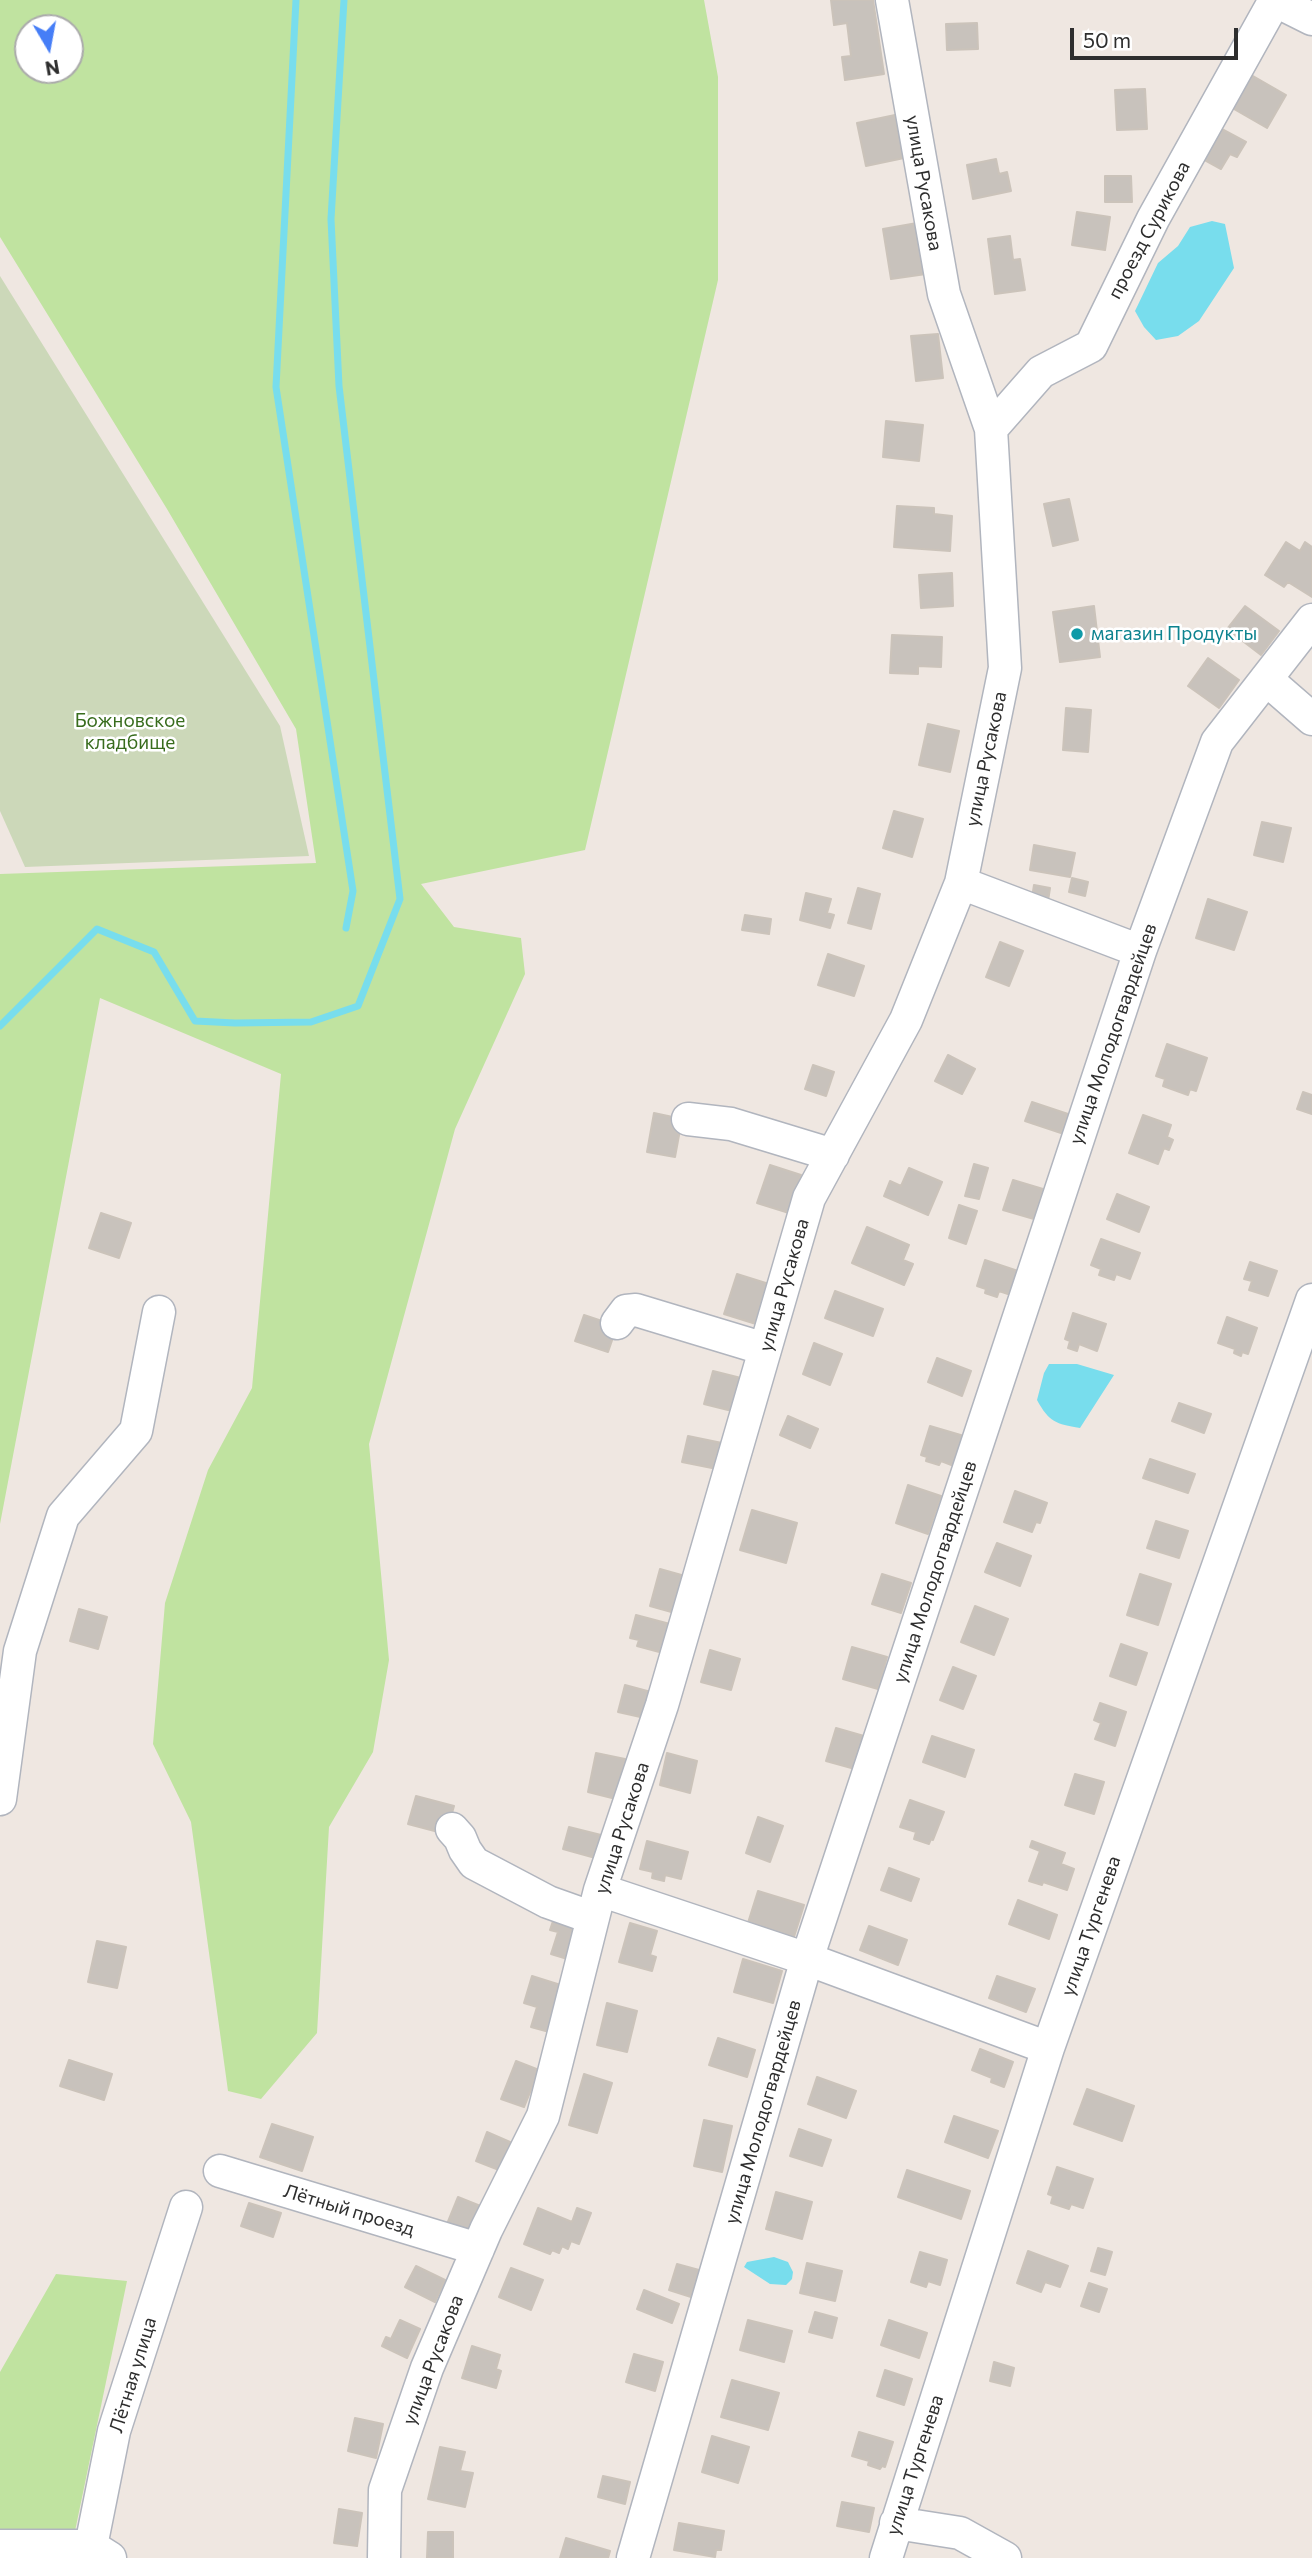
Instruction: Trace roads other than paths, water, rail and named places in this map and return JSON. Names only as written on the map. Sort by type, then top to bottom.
[{"type":"street","name":"улица Русакова","points":[[384,2558],[385,2490],[427,2368],[478,2249],[543,2116],[597,1904],[662,1705],[809,1198],[906,1020],[961,883],[1005,668],[990,429],[944,293],[892,0]]},
{"type":"street","name":"проезд Сурикова","points":[[990,429],[1041,372],[1091,346],[1153,219],[1274,0]]},
{"type":"street","points":[[1274,0],[1312,19]]},
{"type":"street","name":"улица Молодогвардейцев","points":[[634,2558],[807,1959],[1140,951],[1217,742],[1312,620]]},
{"type":"street","points":[[1266,679],[1312,719]]},
{"type":"street","points":[[961,883],[1140,951]]},
{"type":"street","points":[[688,1119],[732,1124],[833,1155]]},
{"type":"street","name":"улица Тургенева","points":[[879,2557],[896,2523],[1048,2048],[1312,1300]]},
{"type":"street","points":[[617,1323],[626,1311],[636,1311],[765,1349]]},
{"type":"street","points":[[0,1799],[20,1651],[63,1516],[136,1431],[159,1312]]},
{"type":"street","points":[[452,1829],[474,1863],[548,1902],[597,1904],[807,1959],[1048,2048]]},
{"type":"street","name":"Лётный проезд","points":[[220,2171],[478,2249]]},
{"type":"street","name":"Лётная улица","points":[[100,2552],[114,2431],[186,2207]]},
{"type":"street","points":[[896,2523],[960,2533],[1005,2558]]},
{"type":"street","points":[[0,2546],[100,2552]]},
{"type":"water","points":[[1212,221],[1225,224],[1234,268],[1199,321],[1178,336],[1156,340],[1135,311],[1158,263],[1178,246],[1190,227]]},
{"type":"water","points":[[1049,1364],[1077,1364],[1114,1375],[1080,1428],[1054,1421],[1037,1400]]},
{"type":"water","points":[[774,2257],[788,2262],[793,2272],[792,2279],[786,2285],[770,2284],[744,2267],[747,2262]]},
{"type":"waterway","points":[[296,0],[276,387],[353,891],[346,928]]},
{"type":"waterway","points":[[0,1026],[97,929],[154,952],[195,1021],[311,1022],[358,1006],[400,899],[339,386],[331,219],[344,0]]},
{"type":"place","name":"магазин Продукты","points":[[1077,634]]},
{"type":"park label","name":"Божновское кладбище","points":[[130,732]]}]
